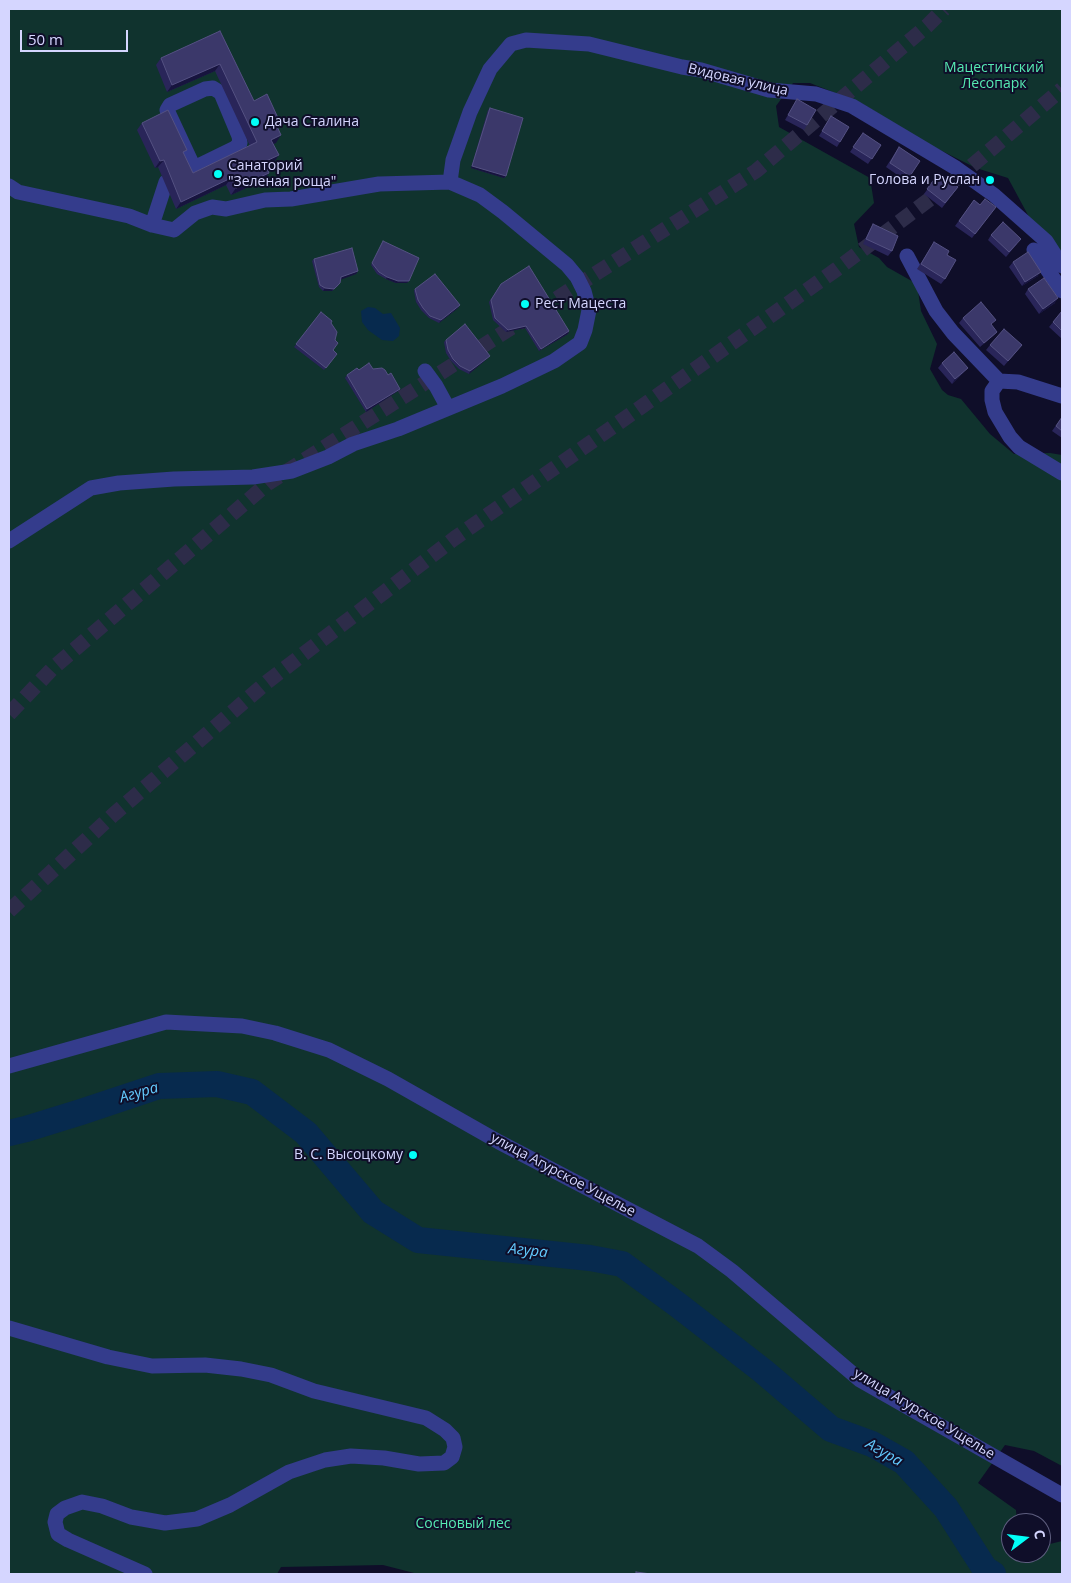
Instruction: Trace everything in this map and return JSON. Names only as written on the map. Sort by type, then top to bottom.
[{"type":"street","name":"Видовая улица","points":[[450,182],[453,160],[470,112],[490,68],[511,44],[526,40],[589,44],[701,70],[769,90],[816,94],[852,106],[956,168],[994,195],[1046,241],[1062,266]]},
{"type":"street","points":[[214,88],[220,93],[239,136],[240,144],[189,171],[167,110],[170,104],[205,89],[214,88]]},
{"type":"street","points":[[152,224],[166,182]]},
{"type":"street","points":[[9,186],[18,192],[129,216],[174,230],[195,213],[212,207],[226,209],[265,200],[291,199],[379,184],[450,182],[480,195],[567,265],[577,277],[584,291],[589,310],[580,343],[554,361],[502,386],[398,429],[353,444],[292,472],[253,477],[174,479],[119,483],[91,488],[9,542]]},
{"type":"street","points":[[1034,250],[1062,291]]},
{"type":"street","points":[[907,256],[936,311],[953,333],[999,381],[1018,382],[1062,396]]},
{"type":"street","points":[[425,371],[448,408]]},
{"type":"street","points":[[999,381],[992,391],[992,400],[995,412],[1010,437],[1019,447],[1062,473]]},
{"type":"street","name":"улица Агурское Ущелье","points":[[9,1066],[166,1022],[242,1026],[275,1033],[329,1050],[388,1079],[499,1142],[698,1246],[732,1271],[860,1380],[1062,1496]]},
{"type":"street","points":[[9,1328],[108,1357],[152,1366],[204,1365],[241,1369],[271,1375],[314,1391],[426,1418],[445,1430],[453,1438],[455,1447],[452,1457],[444,1463],[419,1464],[384,1458],[351,1456],[325,1460],[289,1472],[230,1505],[197,1519],[165,1523],[131,1517],[102,1506],[82,1502],[65,1508],[57,1514],[55,1522],[58,1534],[145,1574]]},
{"type":"green space","points":[[9,9],[1062,9],[1062,274],[1056,267],[1008,178],[976,168],[932,146],[861,103],[810,83],[793,83],[776,106],[779,127],[870,178],[874,203],[854,224],[859,247],[879,258],[887,267],[917,284],[921,311],[937,344],[930,369],[942,390],[948,395],[961,399],[990,434],[1014,454],[1050,453],[1062,455],[1062,1466],[1034,1451],[1005,1445],[978,1483],[1016,1510],[1016,1513],[1001,1513],[1001,1563],[1051,1563],[1051,1544],[1062,1541],[1062,1574],[418,1574],[383,1565],[281,1567],[277,1574],[9,1574]]},
{"type":"water","points":[[368,307],[375,308],[383,314],[391,313],[400,328],[399,336],[393,341],[382,340],[368,330],[362,322],[361,311]]},
{"type":"building","name":"Дача Сталина","points":[[220,31],[254,101],[267,94],[278,118],[274,120],[281,135],[271,140],[279,155],[264,162],[269,173],[236,188],[231,178],[181,202],[164,160],[160,161],[142,123],[168,110],[187,150],[183,152],[193,173],[257,142],[220,64],[172,85],[161,58]]},
{"type":"building","points":[[797,99],[816,110],[807,125],[788,115]]},
{"type":"building","points":[[490,108],[523,118],[506,176],[472,166]]},
{"type":"building","points":[[831,116],[849,127],[840,142],[822,131]]},
{"type":"building","points":[[863,133],[881,145],[872,159],[853,147]]},
{"type":"building","points":[[899,147],[920,161],[910,176],[890,163]]},
{"type":"building","points":[[939,173],[958,187],[945,203],[927,189]]},
{"type":"building","points":[[985,199],[996,207],[975,234],[959,221],[974,200],[980,205]]},
{"type":"building","points":[[1003,222],[1021,239],[1009,252],[991,235]]},
{"type":"building","points":[[873,224],[898,236],[892,251],[866,239]]},
{"type":"building","points":[[383,241],[419,258],[409,281],[398,281],[387,277],[379,272],[372,263]]},
{"type":"building","points":[[934,242],[949,251],[947,255],[956,260],[945,279],[921,264]]},
{"type":"building","points":[[352,248],[358,271],[341,277],[340,283],[334,289],[325,288],[320,285],[314,259]]},
{"type":"building","points":[[1028,252],[1041,272],[1025,282],[1013,262]]},
{"type":"building","points":[[529,266],[569,331],[541,349],[526,326],[508,330],[495,318],[491,300],[501,284]]},
{"type":"building","points":[[435,274],[460,305],[441,320],[430,316],[423,308],[418,300],[415,289]]},
{"type":"building","points":[[1044,278],[1058,298],[1043,309],[1028,289]]},
{"type":"building","points":[[981,302],[996,320],[991,324],[997,332],[984,343],[963,318]]},
{"type":"building","points":[[1062,311],[1062,331],[1053,322]]},
{"type":"building","points":[[321,312],[332,321],[331,323],[337,332],[335,340],[338,343],[333,350],[337,354],[326,368],[296,344]]},
{"type":"building","points":[[465,324],[490,356],[470,371],[460,366],[453,359],[448,350],[446,340]]},
{"type":"building","points":[[1004,329],[1022,345],[1008,361],[990,345]]},
{"type":"building","points":[[954,352],[968,368],[955,379],[942,363]]},
{"type":"building","points":[[369,363],[373,369],[382,368],[388,375],[391,373],[400,389],[367,409],[347,375]]},
{"type":"building","points":[[1062,417],[1062,431],[1056,426]]},
{"type":"waterway","name":"Агура","points":[[9,1133],[159,1086],[217,1084],[252,1092],[306,1133],[373,1212],[418,1240],[590,1258],[622,1264],[763,1371],[831,1429],[872,1444],[904,1462],[946,1508],[985,1569],[993,1574]]},
{"type":"tunnel","points":[[9,714],[53,668],[267,484],[756,171],[927,26],[944,9]]},
{"type":"tunnel","points":[[9,911],[113,815],[267,682],[455,538],[837,269],[955,180],[1062,89]]},
{"type":"place","name":"Дача Сталина","points":[[255,122]]},
{"type":"place","name":"Санаторий \"Зеленая роща\"","points":[[218,174]]},
{"type":"place","name":"Голова и Руслан","points":[[990,180]]},
{"type":"place","name":"Рест Мацеста","points":[[525,304]]},
{"type":"place","name":"В. С. Высоцкому","points":[[413,1155]]},
{"type":"park label","name":"Мацестинский Лесопарк","points":[[994,76]]},
{"type":"park label","name":"Сосновый лес","points":[[463,1524]]}]
